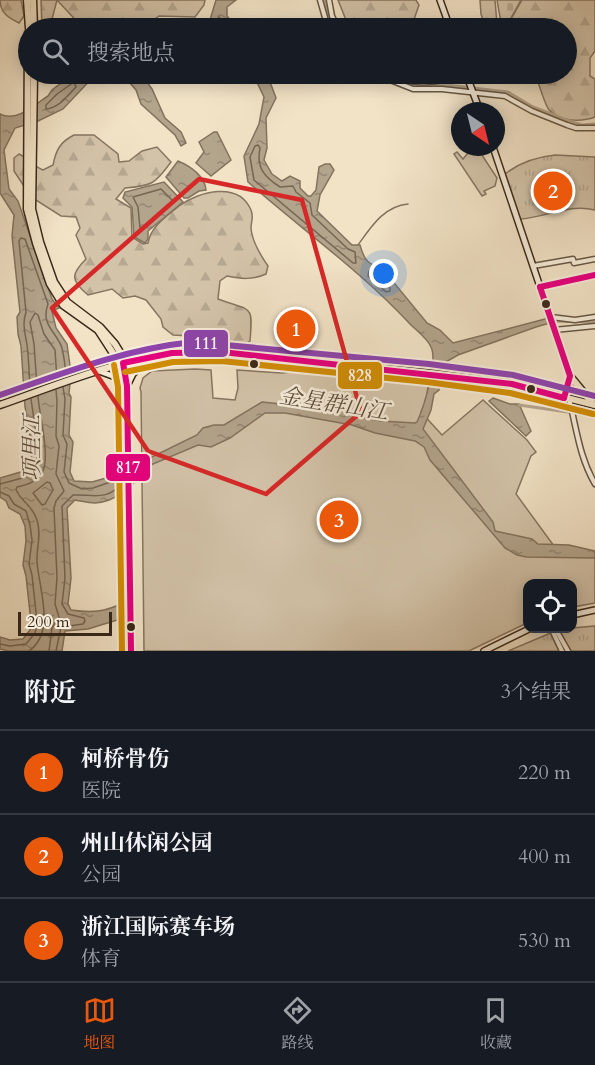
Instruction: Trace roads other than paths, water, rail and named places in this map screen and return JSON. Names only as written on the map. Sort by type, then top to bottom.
[{"type":"main road","points":[[27,0],[28,18]]},
{"type":"main road","points":[[33,0],[34,18]]},
{"type":"main road","points":[[30,84],[27,209],[36,243],[50,284],[63,305],[98,330],[123,363]]},
{"type":"main road","points":[[31,98],[33,84]]},
{"type":"main road","points":[[0,405],[123,363],[193,351],[428,373],[512,384],[594,404]]},
{"type":"main road","points":[[570,376],[594,404]]},
{"type":"street","points":[[320,0],[325,18]]},
{"type":"street","points":[[329,0],[333,18]]},
{"type":"street","points":[[440,0],[446,18]]},
{"type":"street","points":[[397,84],[413,89],[505,96],[532,111],[567,125],[576,128],[595,128]]},
{"type":"street","points":[[471,84],[477,102]]},
{"type":"street","points":[[496,156],[570,376],[566,398],[572,410],[585,466],[595,484]]},
{"type":"street","points":[[533,266],[573,259],[574,263],[595,259]]},
{"type":"street","points":[[540,287],[595,275]]},
{"type":"street","points":[[551,317],[575,320],[595,317]]},
{"type":"street","points":[[554,330],[595,327]]},
{"type":"street","points":[[127,386],[133,374],[148,357]]},
{"type":"street","points":[[123,363],[127,386],[131,651]]},
{"type":"street","points":[[99,370],[118,378],[127,386]]},
{"type":"street","points":[[577,614],[595,610]]},
{"type":"street","points":[[484,651],[523,632]]},
{"type":"street","points":[[555,633],[561,651]]},
{"type":"street","points":[[556,633],[568,651]]},
{"type":"water","points":[[216,0],[236,0],[227,7],[229,18],[211,18]]},
{"type":"water","points":[[60,84],[87,84],[63,109],[38,121],[15,128],[4,150],[9,189],[18,201],[52,299],[59,308],[52,311],[56,328],[67,344],[71,373],[69,435],[73,442],[70,472],[74,481],[92,482],[113,476],[197,435],[203,428],[224,425],[262,402],[350,411],[353,416],[381,421],[417,422],[433,363],[433,354],[429,344],[351,268],[248,182],[244,156],[259,124],[264,97],[258,84],[271,84],[276,98],[266,118],[267,148],[264,160],[272,174],[282,181],[290,176],[300,181],[300,188],[311,196],[316,190],[319,167],[330,164],[334,170],[320,195],[317,211],[352,245],[360,245],[369,263],[388,271],[390,278],[427,323],[440,330],[453,343],[549,318],[550,323],[458,355],[442,364],[439,390],[434,394],[431,410],[423,429],[493,522],[495,531],[532,539],[538,544],[569,545],[595,551],[595,558],[526,557],[505,548],[430,460],[424,447],[415,441],[375,433],[352,425],[285,413],[265,413],[230,438],[211,447],[198,445],[141,469],[135,482],[116,497],[95,503],[75,500],[67,508],[71,578],[68,604],[71,610],[91,611],[104,610],[123,603],[124,618],[88,629],[65,631],[62,651],[0,649],[0,637],[10,640],[23,639],[30,630],[31,622],[23,565],[25,526],[20,514],[9,508],[6,501],[0,497],[0,478],[24,471],[31,466],[32,448],[25,407],[21,346],[18,334],[17,317],[20,312],[12,236],[14,215],[0,193],[0,114],[13,116],[26,111],[48,96]]},
{"type":"water","points":[[131,84],[148,84],[165,118],[181,132],[186,143],[181,146],[175,135],[141,104],[136,90]]},
{"type":"water","points":[[217,132],[231,160],[211,176],[196,163],[204,152],[199,142]]},
{"type":"water","points":[[178,161],[200,176],[206,190],[184,198],[166,177]]},
{"type":"water","points":[[164,182],[183,202],[148,231],[148,239],[145,243],[134,237],[132,207],[123,198],[125,192]]},
{"type":"water","points":[[493,398],[510,404],[519,404],[531,431],[526,436],[489,401]]},
{"type":"waterway","points":[[325,0],[329,18]]},
{"type":"waterway","points":[[407,84],[447,85],[508,92],[533,107],[572,122],[582,125],[595,124]]},
{"type":"waterway","points":[[358,245],[385,213],[408,204]]},
{"type":"waterway","points":[[552,321],[595,322]]},
{"type":"waterway","points":[[519,405],[595,416]]},
{"type":"place","name":"州山休闲公园","points":[[553,191]]},
{"type":"place","name":"柯桥骨伤","points":[[296,329]]},
{"type":"place","name":"浙江国际赛车场","points":[[339,520]]},
{"type":"water label","name":"金星群山江","points":[[334,403]]},
{"type":"water label","name":"项里江","points":[[31,448]]}]
